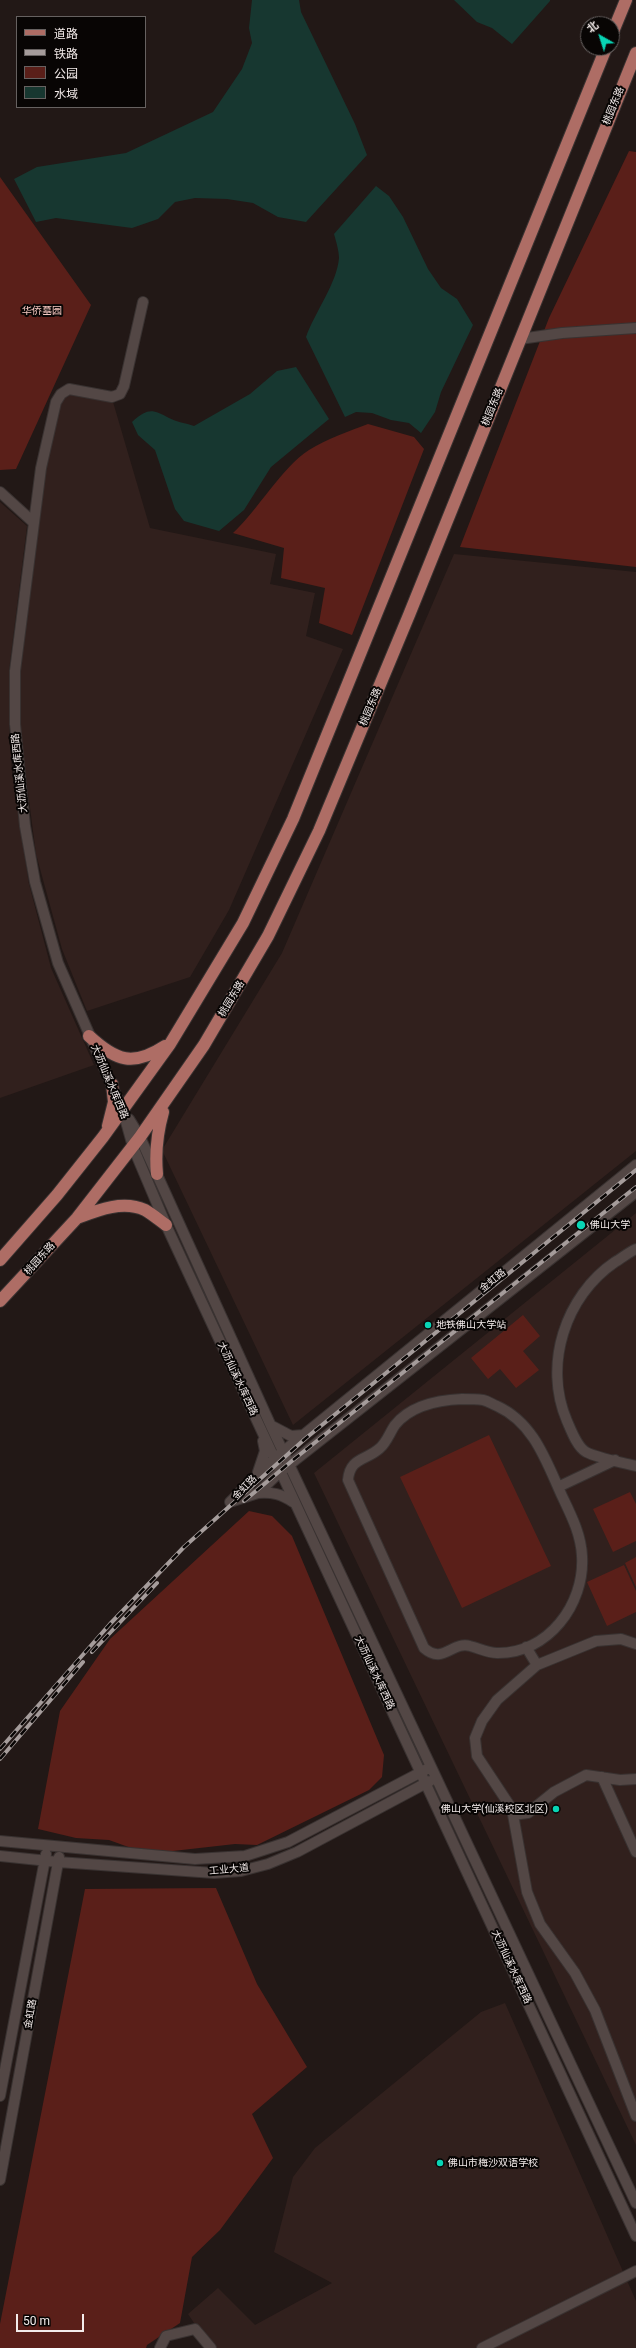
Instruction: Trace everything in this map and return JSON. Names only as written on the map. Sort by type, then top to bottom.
[{"type":"main road","points":[[619,16],[626,0]]},
{"type":"main road","name":"桃园东路","points":[[0,1301],[77,1218],[133,1147],[165,1103],[212,1032],[268,936],[319,831],[409,615],[636,53]]},
{"type":"main road","points":[[0,1260],[57,1195],[123,1111],[170,1044],[242,923],[293,819],[603,56]]},
{"type":"main road","points":[[89,1036],[103,1049],[117,1057],[134,1060],[150,1056],[170,1044]]},
{"type":"main road","points":[[103,1137],[111,1120],[114,1102],[112,1084]]},
{"type":"main road","points":[[157,1174],[155,1153],[158,1130],[165,1103]]},
{"type":"main road","points":[[77,1218],[100,1209],[121,1206],[144,1210],[166,1225]]},
{"type":"street","name":"大沥仙溪水库西路","points":[[143,302],[124,386],[120,394],[112,397],[69,389],[61,394],[56,402],[41,468],[15,671],[15,724],[19,774],[35,882],[58,963],[89,1036],[112,1084],[123,1111],[133,1147],[166,1225],[636,2236]]},
{"type":"street","points":[[520,339],[562,333],[636,328]]},
{"type":"street","points":[[0,492],[33,522]]},
{"type":"street","points":[[123,1111],[140,1137],[271,1426],[284,1450],[636,2203]]},
{"type":"street","name":"金虹路","points":[[636,1165],[284,1450],[230,1502],[258,1493],[290,1464],[636,1192]]},
{"type":"street","points":[[636,1249],[607,1268],[589,1286],[572,1308],[559,1347],[556,1377],[561,1406],[573,1434],[585,1451],[636,1466]]},
{"type":"street","points":[[442,1400],[484,1400],[503,1409],[524,1424],[540,1446],[558,1487],[581,1539],[583,1557],[580,1579],[573,1603],[564,1618],[547,1636],[516,1651],[496,1653],[465,1645],[439,1655],[430,1653],[424,1648],[348,1480],[349,1471],[353,1464],[380,1448],[396,1424],[419,1407],[442,1400]]},
{"type":"street","points":[[271,1426],[291,1436],[303,1435]]},
{"type":"street","points":[[256,1476],[265,1451],[261,1432]]},
{"type":"street","points":[[558,1487],[615,1460]]},
{"type":"street","points":[[258,1493],[271,1492],[283,1495],[294,1503]]},
{"type":"street","points":[[636,1644],[621,1638],[596,1641],[536,1665],[498,1700],[482,1721],[475,1738],[477,1756],[512,1809],[527,1892],[540,1924],[575,1973],[595,2010],[636,2116]]},
{"type":"street","points":[[526,1647],[536,1665]]},
{"type":"street","name":"工业大道","points":[[0,1841],[61,1848],[195,1859],[245,1856],[288,1842],[432,1766]]},
{"type":"street","points":[[513,1815],[528,1813],[554,1792],[586,1775],[620,1780],[636,1779]]},
{"type":"street","name":"工业大道","points":[[0,1856],[58,1862],[214,1873],[241,1870],[268,1864],[297,1852],[437,1777]]},
{"type":"street","points":[[602,1777],[636,1852]]},
{"type":"street","name":"金虹路","points":[[0,2096],[47,1846]]},
{"type":"street","name":"金虹路","points":[[0,2180],[61,1848]]},
{"type":"street","points":[[482,2348],[636,2271]]},
{"type":"street","points":[[160,2348],[166,2336],[195,2329],[211,2348]]},
{"type":"shaded area","points":[[69,393],[113,402],[150,528],[276,554],[270,584],[315,593],[306,636],[343,649],[229,910],[190,977],[87,1011],[62,949],[36,854],[20,730],[20,673],[36,523],[44,469],[61,399]]},
{"type":"shaded area","points":[[0,502],[27,526],[9,670],[9,724],[12,773],[29,884],[51,968],[94,1065],[0,1098]]},
{"type":"shaded area","points":[[454,554],[636,572],[636,1151],[293,1425],[162,1150],[282,953]]},
{"type":"shaded area","name":"佛山大学(仙溪校区北区)","points":[[636,1213],[636,2145],[314,1473]]},
{"type":"shaded area","name":"佛山市梅沙双语学校","points":[[505,2003],[636,2301],[636,2348],[211,2348],[188,2314],[218,2288],[255,2325],[332,2283],[274,2252],[293,2177],[315,2148],[481,2012]]},
{"type":"green space","points":[[629,151],[636,152],[636,567],[460,547],[549,318]]},
{"type":"green space","name":"华侨墓园","points":[[0,177],[91,305],[16,469],[0,470]]},
{"type":"green space","points":[[368,424],[414,437],[424,449],[352,635],[319,623],[325,588],[281,578],[284,548],[233,533],[252,513],[289,467],[299,458],[323,442]]},
{"type":"green space","points":[[523,1315],[540,1336],[523,1351],[539,1370],[516,1388],[500,1369],[488,1379],[471,1358]]},
{"type":"green space","points":[[489,1435],[551,1566],[462,1608],[400,1477]]},
{"type":"green space","points":[[630,1492],[636,1504],[636,1541],[613,1552],[593,1509]]},
{"type":"green space","points":[[249,1511],[272,1516],[292,1536],[384,1755],[382,1777],[369,1790],[257,1845],[235,1844],[164,1852],[134,1849],[109,1840],[76,1838],[38,1829],[60,1711],[110,1639]]},
{"type":"green space","points":[[636,1557],[636,1587],[625,1563]]},
{"type":"green space","points":[[624,1565],[636,1591],[636,1612],[607,1626],[587,1582]]},
{"type":"green space","points":[[216,1888],[257,1984],[307,2067],[252,2114],[273,2158],[220,2230],[192,2257],[180,2323],[147,2345],[146,2348],[0,2348],[0,2324],[85,1889]]},
{"type":"water","points":[[252,0],[299,0],[301,12],[355,124],[367,155],[306,222],[278,217],[253,203],[227,199],[195,198],[175,202],[158,219],[132,228],[56,218],[36,222],[14,179],[37,167],[126,153],[213,112],[242,69],[252,43],[249,28]]},
{"type":"water","points":[[454,0],[550,1],[512,44],[492,28],[477,22]]},
{"type":"water","points":[[376,186],[389,196],[403,217],[428,269],[441,288],[457,299],[473,325],[441,392],[435,412],[421,433],[409,423],[391,420],[372,413],[356,412],[345,417],[306,337],[330,287],[337,268],[339,255],[334,234]]},
{"type":"water","points":[[296,367],[329,419],[271,467],[244,510],[219,531],[184,521],[175,509],[155,450],[138,435],[132,422],[142,414],[150,411],[175,421],[194,426],[250,394],[277,371]]},
{"type":"railway","points":[[0,1749],[110,1624],[184,1547],[306,1438],[636,1170]]},
{"type":"railway","points":[[244,1501],[293,1460],[636,1187]]},
{"type":"railway","points":[[92,1652],[157,1583]]},
{"type":"railway","points":[[0,1759],[83,1662]]},
{"type":"place","name":"佛山大学","points":[[581,1225]]},
{"type":"place","name":"地铁佛山大学站","points":[[428,1325]]},
{"type":"place","name":"佛山大学(仙溪校区北区)","points":[[556,1809]]},
{"type":"place","name":"佛山市梅沙双语学校","points":[[440,2163]]}]
